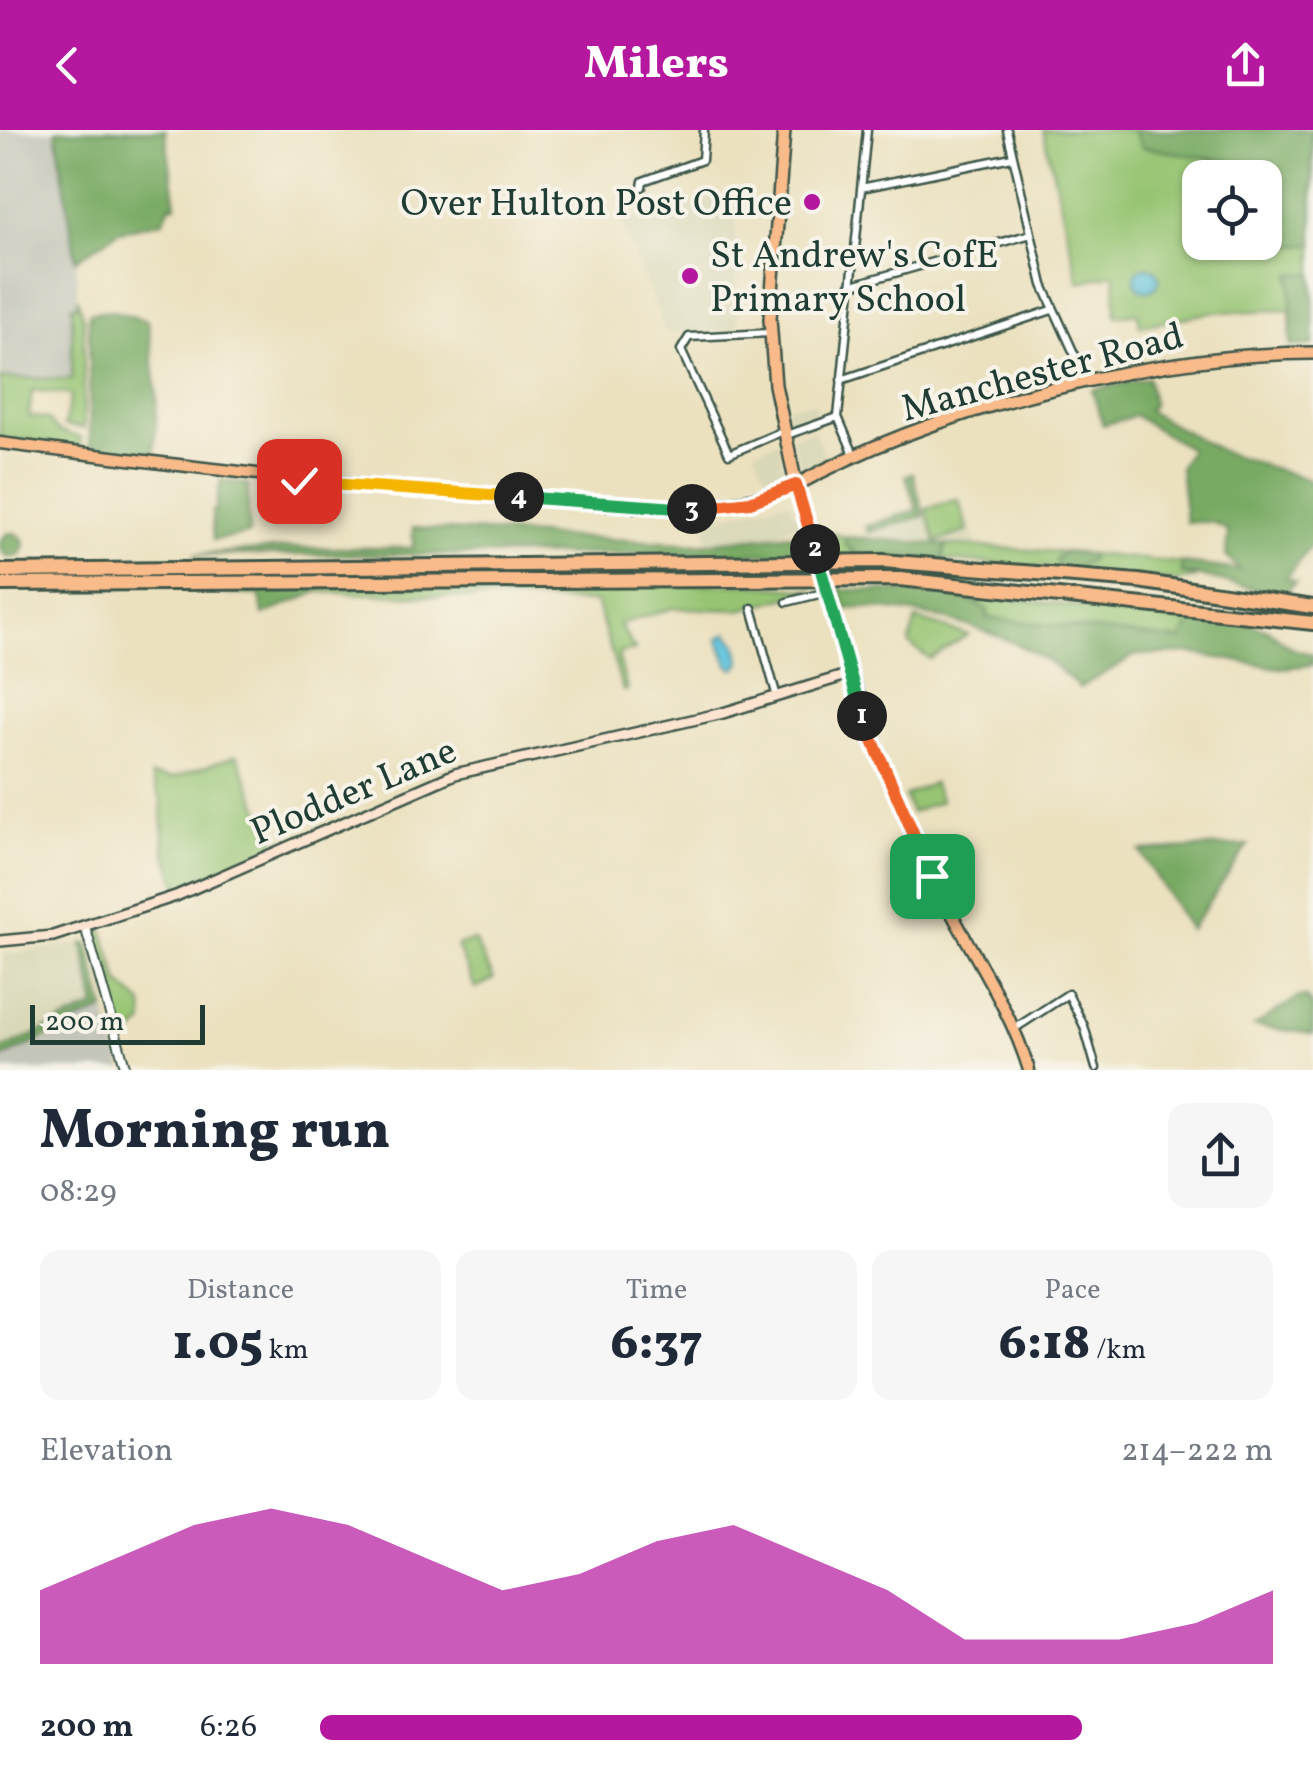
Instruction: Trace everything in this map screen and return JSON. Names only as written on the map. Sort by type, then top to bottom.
[{"type":"highway","points":[[784,130],[770,333],[784,433],[796,485]]},
{"type":"highway","name":"Manchester Road","points":[[796,485],[854,456],[978,413],[1088,383],[1215,357],[1313,353]]},
{"type":"highway","points":[[0,568],[883,561],[1138,581],[1313,607]]},
{"type":"highway","points":[[0,585],[900,579],[1313,623]]},
{"type":"main road","points":[[0,443],[348,486],[675,508],[736,505],[796,485],[868,732],[932,876],[1014,1029],[1029,1070]]},
{"type":"main road","name":"Plodder Lane","points":[[0,941],[53,936],[214,881],[456,774],[777,697],[850,674]]},
{"type":"street","points":[[642,187],[642,180],[702,160],[704,130]]},
{"type":"street","points":[[854,456],[838,418],[867,130]]},
{"type":"street","points":[[1007,130],[1052,310],[1088,383]]},
{"type":"street","points":[[861,188],[1012,157]]},
{"type":"street","points":[[850,286],[1030,234]]},
{"type":"street","points":[[841,380],[1052,310]]},
{"type":"street","points":[[770,333],[689,337],[682,342],[681,350],[729,454],[838,418]]},
{"type":"street","points":[[787,602],[825,594]]},
{"type":"street","points":[[752,608],[777,697]]},
{"type":"street","points":[[85,926],[126,1070]]},
{"type":"street","points":[[1014,1029],[1068,994],[1084,1026],[1096,1068]]},
{"type":"shaded area","points":[[0,130],[56,130],[76,260],[81,376],[75,386],[30,386],[0,402]]},
{"type":"shaded area","name":"St Andrew's CofE Primary School","points":[[735,193],[738,330],[666,333],[622,222]]},
{"type":"shaded area","points":[[815,402],[820,422],[791,430],[785,407]]},
{"type":"shaded area","points":[[813,429],[827,461],[802,472],[791,438]]},
{"type":"shaded area","points":[[780,440],[785,477],[771,487],[755,451]]},
{"type":"shaded area","points":[[961,496],[978,547],[850,538],[923,516],[921,509]]},
{"type":"shaded area","points":[[789,500],[801,523],[780,531],[782,537],[708,542],[702,516],[733,514]]},
{"type":"shaded area","points":[[83,943],[97,1007],[50,1024],[33,1038],[0,1050],[3,954]]},
{"type":"shaded area","points":[[105,1010],[123,1070],[0,1070],[0,1058],[48,1039],[55,1028]]},
{"type":"green space","points":[[56,130],[165,130],[176,205],[170,205],[163,221],[119,231],[76,260]]},
{"type":"green space","points":[[1043,130],[1313,130],[1313,345],[1291,346],[1290,310],[1214,312],[1140,326],[1138,313],[1116,316],[1115,274],[1079,282]]},
{"type":"green space","points":[[1133,130],[1311,130],[1313,245],[1289,246],[1282,160],[1219,160],[1142,147]]},
{"type":"green space","points":[[1313,273],[1313,345],[1291,346],[1291,274]]},
{"type":"green space","points":[[77,298],[84,319],[84,428],[64,426],[71,395],[32,390],[29,416],[48,419],[58,431],[81,438],[80,447],[0,438],[0,378],[72,379],[72,305],[78,305]]},
{"type":"green space","points":[[113,311],[148,321],[157,397],[154,455],[90,446],[89,313]]},
{"type":"green space","points":[[1148,378],[1153,403],[1148,411],[1223,452],[1313,481],[1313,543],[1286,578],[1296,582],[1282,595],[1181,573],[1182,563],[1240,570],[1226,556],[1228,531],[1212,522],[1186,522],[1180,467],[1190,449],[1135,416],[1103,425],[1092,390]]},
{"type":"green space","points":[[913,473],[924,516],[868,532],[866,526],[917,510],[906,476]]},
{"type":"green space","points":[[221,480],[248,484],[249,534],[213,540],[212,511]]},
{"type":"green space","points":[[958,499],[968,531],[936,542],[926,509]]},
{"type":"green space","points":[[413,528],[697,544],[801,533],[804,554],[193,555],[286,548],[413,548]]},
{"type":"green space","points":[[823,531],[845,537],[845,544],[859,557],[830,555]]},
{"type":"green space","points":[[12,533],[21,536],[21,554],[12,557],[3,554],[0,545],[3,536]]},
{"type":"green space","points":[[845,537],[946,545],[943,560],[859,557],[845,544]]},
{"type":"green space","points":[[946,545],[1064,552],[1055,559],[1060,569],[943,560]]},
{"type":"green space","points":[[1064,552],[1091,554],[1090,560],[1072,570],[1060,569],[1055,559]]},
{"type":"green space","points":[[1091,554],[1182,563],[1181,573],[1197,578],[1176,581],[1072,570],[1090,560]]},
{"type":"green space","points":[[745,584],[814,590],[740,610],[673,608],[619,624],[635,650],[618,654],[627,690],[623,691],[596,602],[318,592],[318,587]]},
{"type":"green space","points":[[318,587],[318,592],[263,615],[260,595],[221,593],[220,589]]},
{"type":"green space","points":[[839,589],[939,594],[976,603],[988,611],[987,618],[1181,640],[1192,618],[1229,620],[1272,632],[1288,646],[1313,654],[1313,665],[1279,668],[1190,653],[1136,655],[1079,688],[1032,652],[1002,638],[936,617],[872,608],[844,609]]},
{"type":"green space","points":[[951,596],[1192,618],[1182,640],[986,618],[979,602]]},
{"type":"green space","points":[[916,619],[968,635],[930,659],[909,644]]},
{"type":"green space","points":[[237,755],[272,837],[279,844],[179,889],[165,851],[161,800],[151,776],[173,778]]},
{"type":"green space","points":[[933,783],[941,801],[911,813],[905,796]]},
{"type":"green space","points":[[1248,845],[1190,930],[1140,851]]},
{"type":"green space","points":[[102,927],[119,983],[143,1004],[144,1023],[124,1042],[93,936]]},
{"type":"green space","points":[[474,940],[494,979],[475,988],[457,946]]},
{"type":"green space","points":[[83,943],[88,944],[105,1010],[0,1058],[0,1050],[96,1007]]},
{"type":"green space","points":[[1299,997],[1306,997],[1313,1007],[1313,1034],[1254,1026]]},
{"type":"water","points":[[1147,267],[1159,279],[1147,291],[1135,279]]},
{"type":"water","points":[[727,633],[737,644],[741,663],[735,669],[728,665],[718,638]]},
{"type":"place","name":"Over Hulton Post Office","points":[[812,202]]},
{"type":"place","name":"St Andrew's CofE Primary School","points":[[690,276]]},
{"type":"route","points":[[299,481],[696,509],[750,502],[796,485],[862,717],[932,876]]}]
